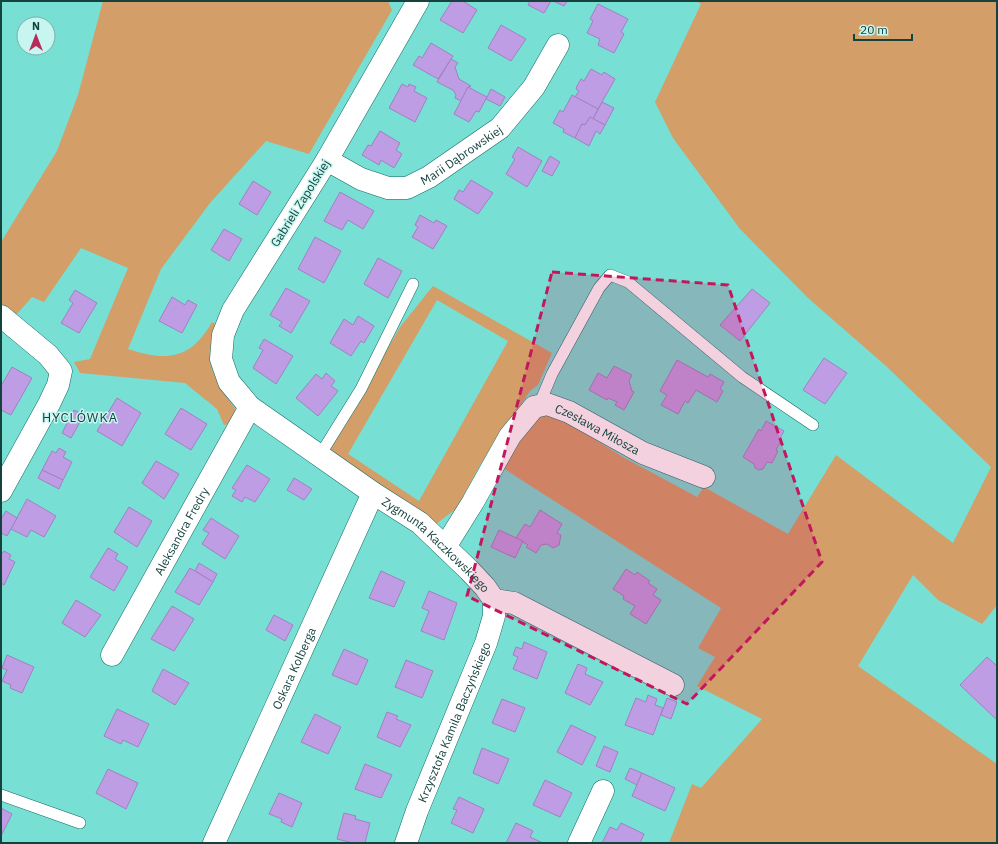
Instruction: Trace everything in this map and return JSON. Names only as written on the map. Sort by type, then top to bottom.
[{"type":"street","name":"Gabrieli Zapolskiej","points":[[250,406],[229,382],[221,359],[223,335],[233,310],[327,160],[418,1]]},
{"type":"street","name":"Marii Dąbrowskiej","points":[[327,160],[362,179],[388,188],[407,188],[429,177],[500,128],[534,87],[558,45]]},
{"type":"street","points":[[1,316],[48,355],[61,371],[58,385],[49,404],[1,491]]},
{"type":"street","name":"Czesława Miłosza","points":[[445,547],[473,502],[510,436],[534,406],[547,404],[569,412],[643,453],[704,477]]},
{"type":"street","name":"Zygmunta Kaczkowskiego","points":[[250,406],[280,429],[320,455],[373,493],[420,523],[480,581],[494,600],[514,603],[673,685]]},
{"type":"street","name":"Aleksandra Fredry","points":[[112,655],[250,406]]},
{"type":"street","name":"Oskara Kolberga","points":[[214,843],[373,493]]},
{"type":"street","name":"Krzysztofa Kamila Baczyńskiego","points":[[406,843],[417,811],[486,643],[494,616],[494,600]]},
{"type":"street","points":[[578,843],[603,791]]},
{"type":"lane","points":[[539,405],[555,368],[599,288],[610,275],[628,282],[742,377],[813,425]]},
{"type":"lane","points":[[320,455],[361,389],[413,284]]},
{"type":"lane","points":[[1,795],[80,823]]},
{"type":"highlighted area","points":[[552,272],[728,285],[822,562],[687,704],[467,596]]},
{"type":"shaded area","points":[[103,1],[388,1],[392,10],[309,154],[266,141],[210,203],[161,269],[128,349],[155,355],[167,356],[177,354],[196,344],[212,322],[218,326],[213,339],[211,361],[216,380],[236,410],[229,424],[224,425],[217,409],[185,383],[80,373],[74,362],[90,359],[128,268],[81,248],[44,302],[32,297],[16,315],[1,305],[1,242],[57,151],[78,95]]},
{"type":"shaded area","points":[[696,1],[997,1],[997,605],[982,624],[938,600],[913,575],[858,666],[997,764],[997,843],[669,843],[692,784],[701,788],[762,719],[697,686],[715,657],[698,648],[721,608],[503,468],[530,421],[545,414],[554,414],[623,457],[697,497],[704,487],[788,534],[836,455],[953,543],[991,467],[886,366],[808,298],[740,229],[673,138],[655,102],[701,4]]},
{"type":"shaded area","points":[[433,286],[552,353],[538,385],[530,391],[480,465],[457,508],[436,524],[329,452],[400,327]],"holes":[[[437,300],[508,341],[419,501],[348,454]]]},
{"type":"building","points":[[452,1],[463,1],[477,10],[463,33],[440,20]]},
{"type":"building","points":[[530,1],[551,1],[544,13],[528,5]]},
{"type":"building","points":[[553,1],[567,1],[564,6]]},
{"type":"building","points":[[598,4],[628,19],[621,32],[624,34],[614,53],[598,45],[600,39],[587,33],[593,21],[590,19]]},
{"type":"building","points":[[501,25],[526,39],[511,61],[488,48]]},
{"type":"building","points":[[431,43],[453,56],[438,79],[413,65],[419,56],[422,58]]},
{"type":"building","points":[[451,59],[458,63],[455,67],[459,79],[471,86],[468,87],[461,101],[455,98],[456,95],[453,90],[437,82]]},
{"type":"building","points":[[591,69],[602,75],[604,72],[615,79],[598,109],[575,97],[579,91],[576,89],[581,79],[584,81]]},
{"type":"building","points":[[402,84],[408,87],[409,84],[416,87],[414,91],[427,98],[415,122],[389,108]]},
{"type":"building","points":[[468,87],[487,97],[479,112],[476,111],[469,122],[454,114]]},
{"type":"building","points":[[491,89],[505,97],[500,106],[486,99]]},
{"type":"building","points":[[572,95],[598,109],[593,119],[590,117],[585,125],[582,124],[575,138],[563,132],[564,129],[553,123],[560,110],[563,112]]},
{"type":"building","points":[[602,102],[614,108],[605,125],[593,119]]},
{"type":"building","points":[[590,117],[605,125],[600,134],[596,131],[589,146],[575,138],[582,124],[585,125]]},
{"type":"building","points":[[380,131],[400,143],[396,150],[402,154],[394,168],[381,160],[379,165],[362,155],[368,145],[371,146]]},
{"type":"building","points":[[518,147],[542,161],[527,187],[506,174],[515,159],[512,157]]},
{"type":"building","points":[[550,156],[560,162],[552,176],[542,171]]},
{"type":"building","points":[[471,180],[493,193],[478,214],[454,199],[459,190],[463,192]]},
{"type":"building","points":[[253,181],[271,192],[257,215],[239,204]]},
{"type":"building","points":[[340,192],[374,211],[363,229],[348,220],[342,230],[324,221]]},
{"type":"building","points":[[420,215],[434,223],[436,220],[447,226],[433,249],[412,237],[418,227],[415,225]]},
{"type":"building","points":[[224,229],[242,239],[229,261],[211,250]]},
{"type":"building","points":[[315,237],[341,251],[324,283],[298,269]]},
{"type":"building","points":[[378,258],[402,271],[388,298],[364,284]]},
{"type":"building","points":[[286,288],[310,301],[291,333],[279,326],[282,322],[270,315]]},
{"type":"building","points":[[752,289],[770,303],[740,341],[720,325]]},
{"type":"building","points":[[75,290],[97,303],[79,333],[61,323],[73,303],[69,300]]},
{"type":"building","points":[[172,297],[185,305],[188,300],[197,305],[182,333],[159,321]]},
{"type":"building","points":[[358,316],[374,326],[364,343],[361,341],[351,356],[330,343],[344,319],[353,325]]},
{"type":"building","points":[[264,339],[293,356],[276,384],[253,368],[263,350],[259,348]]},
{"type":"building","points":[[824,358],[847,373],[825,404],[803,390]]},
{"type":"building","points":[[677,360],[708,377],[710,374],[724,382],[720,389],[723,391],[717,402],[696,390],[688,403],[685,401],[678,414],[661,405],[667,395],[660,391]]},
{"type":"building","points":[[614,366],[632,375],[629,381],[632,391],[634,392],[624,410],[615,405],[617,402],[608,398],[607,400],[589,390],[598,373],[607,378]]},
{"type":"building","points":[[12,367],[32,378],[11,415],[1,410],[1,386]]},
{"type":"building","points":[[326,373],[335,381],[331,386],[338,391],[318,416],[296,398],[316,374],[322,379]]},
{"type":"building","points":[[117,398],[141,413],[122,446],[97,431]]},
{"type":"building","points":[[181,408],[207,424],[191,450],[165,434]]},
{"type":"building","points":[[74,410],[84,415],[71,438],[62,433]]},
{"type":"building","points":[[766,421],[784,431],[779,440],[781,441],[776,450],[778,451],[772,463],[767,462],[763,469],[759,470],[755,468],[754,464],[743,457],[759,429],[761,431]]},
{"type":"building","points":[[59,448],[66,452],[63,457],[72,462],[63,480],[42,470],[52,451],[56,453]]},
{"type":"building","points":[[156,461],[179,474],[164,499],[142,483]]},
{"type":"building","points":[[247,465],[270,479],[255,502],[245,497],[242,502],[232,496],[236,490],[232,488]]},
{"type":"building","points":[[42,470],[63,480],[59,489],[38,478]]},
{"type":"building","points":[[294,478],[312,489],[304,500],[287,490]]},
{"type":"building","points":[[27,499],[56,516],[44,537],[31,530],[27,537],[11,529]]},
{"type":"building","points":[[129,507],[152,521],[137,547],[114,532]]},
{"type":"building","points":[[540,510],[562,524],[557,533],[561,535],[559,545],[553,548],[547,544],[541,545],[536,553],[526,547],[528,545],[516,538],[525,524],[530,527]]},
{"type":"building","points":[[6,511],[17,518],[7,536],[1,533],[1,519]]},
{"type":"building","points":[[211,518],[239,536],[225,559],[202,544],[209,533],[203,530]]},
{"type":"building","points":[[499,530],[523,541],[515,558],[491,547]]},
{"type":"building","points":[[108,548],[118,554],[115,559],[128,567],[114,591],[90,577]]},
{"type":"building","points":[[4,551],[11,555],[9,559],[15,562],[4,585],[1,583],[1,555]]},
{"type":"building","points":[[199,563],[217,574],[213,582],[195,571]]},
{"type":"building","points":[[190,568],[213,582],[199,605],[175,592]]},
{"type":"building","points":[[626,569],[635,575],[637,572],[650,581],[648,583],[657,589],[653,595],[661,600],[646,624],[630,614],[635,606],[623,599],[624,596],[613,589]]},
{"type":"building","points":[[381,571],[405,582],[394,607],[369,598]]},
{"type":"building","points":[[429,591],[457,603],[444,640],[421,631],[429,611],[422,608]]},
{"type":"building","points":[[76,600],[101,615],[85,637],[62,623]]},
{"type":"building","points":[[172,606],[194,619],[174,651],[151,639]]},
{"type":"building","points":[[274,615],[293,625],[285,641],[266,630]]},
{"type":"building","points":[[524,642],[547,652],[537,679],[513,669],[518,657],[513,655],[516,647],[522,649]]},
{"type":"building","points":[[344,649],[368,660],[357,685],[332,675]]},
{"type":"building","points":[[7,655],[34,667],[22,693],[10,688],[11,685],[2,681],[7,670],[2,668]]},
{"type":"building","points":[[987,657],[997,666],[997,720],[960,685]]},
{"type":"building","points":[[406,660],[433,671],[422,698],[395,687]]},
{"type":"building","points":[[578,664],[587,668],[585,674],[603,682],[590,705],[565,693]]},
{"type":"building","points":[[163,669],[189,683],[175,705],[152,691]]},
{"type":"building","points":[[648,695],[657,699],[655,705],[663,708],[653,735],[625,725],[636,698],[646,702]]},
{"type":"building","points":[[667,698],[677,702],[671,719],[661,715]]},
{"type":"building","points":[[502,699],[525,708],[515,732],[492,723]]},
{"type":"building","points":[[117,709],[149,724],[138,747],[123,740],[121,744],[104,736]]},
{"type":"building","points":[[387,712],[398,716],[396,719],[411,725],[400,747],[377,737]]},
{"type":"building","points":[[315,714],[341,727],[328,754],[301,742]]},
{"type":"building","points":[[571,725],[596,737],[582,765],[557,752]]},
{"type":"building","points":[[604,746],[618,752],[610,772],[596,766]]},
{"type":"building","points":[[482,748],[509,759],[498,784],[473,773]]},
{"type":"building","points":[[365,764],[392,775],[381,798],[355,789]]},
{"type":"building","points":[[630,768],[642,773],[637,785],[625,779]]},
{"type":"building","points":[[108,769],[138,783],[126,809],[96,793]]},
{"type":"building","points":[[642,773],[675,788],[665,811],[632,796]]},
{"type":"building","points":[[545,780],[572,793],[560,817],[533,805]]},
{"type":"building","points":[[279,793],[302,803],[292,827],[281,822],[282,819],[269,814]]},
{"type":"building","points":[[459,797],[484,809],[473,833],[451,823],[457,810],[453,809]]},
{"type":"building","points":[[1,808],[12,814],[1,836]]},
{"type":"building","points":[[344,813],[356,816],[355,819],[370,823],[365,843],[353,843],[337,839]]},
{"type":"building","points":[[516,823],[533,831],[530,837],[543,843],[506,843]]},
{"type":"building","points":[[621,823],[644,834],[640,843],[602,843],[610,827],[617,830]]},
{"type":"district","name":"HYCLÓWKA","points":[[80,417]]}]
